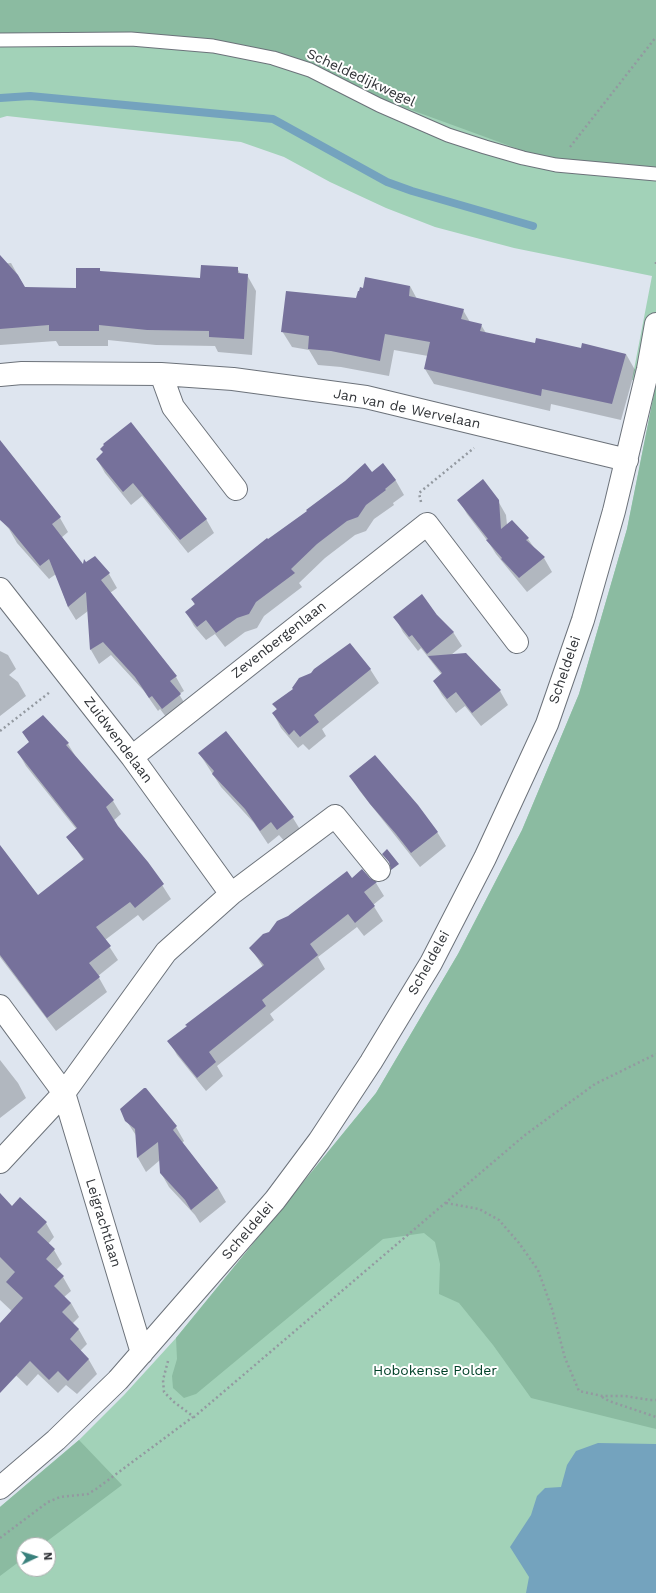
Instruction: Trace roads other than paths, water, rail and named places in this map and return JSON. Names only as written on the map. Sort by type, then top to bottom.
[{"type":"street","name":"Scheldelei","points":[[0,1488],[56,1440],[90,1408],[142,1354],[275,1200],[319,1141],[371,1062],[431,963],[485,858],[546,724],[583,620],[627,460],[648,369],[656,324]]},
{"type":"street","name":"Jan van de Wervelaan","points":[[0,376],[22,373],[161,374],[233,379],[366,397],[627,460]]},
{"type":"street","points":[[161,374],[173,407],[236,489]]},
{"type":"street","name":"Zevenbergenlaan","points":[[132,757],[427,524],[517,642]]},
{"type":"street","name":"Zuidwendelaan","points":[[0,589],[132,757],[232,894]]},
{"type":"street","points":[[0,1162],[64,1093],[166,952],[232,894],[335,816],[379,870]]},
{"type":"street","points":[[0,1006],[64,1093]]},
{"type":"street","name":"Leigrachtlaan","points":[[64,1093],[142,1354]]},
{"type":"lane","name":"Scheldedijkwegel","points":[[0,40],[131,39],[213,46],[272,58],[310,70],[379,105],[448,135],[523,158],[556,165],[656,174]]},
{"type":"water","points":[[598,1443],[656,1444],[656,1593],[526,1593],[529,1577],[510,1547],[531,1515],[537,1496],[545,1488],[561,1487],[567,1465],[576,1451]]},
{"type":"waterway","points":[[0,98],[30,96],[273,119],[387,182],[412,191],[533,226]]},
{"type":"park label","name":"Hobokense Polder","points":[[435,1371]]}]
